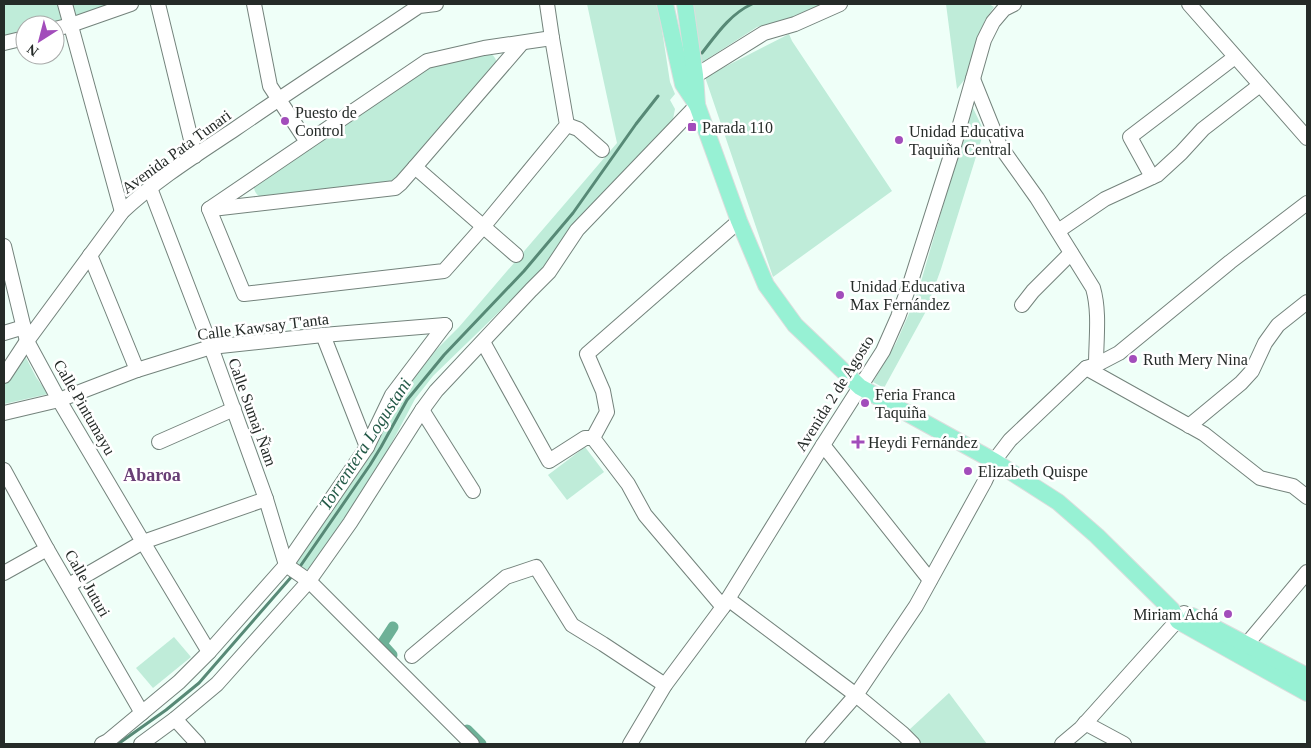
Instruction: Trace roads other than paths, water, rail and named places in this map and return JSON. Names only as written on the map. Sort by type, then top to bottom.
[{"type":"main road","points":[[665,4],[739,221],[766,285],[795,325],[860,387],[994,460],[1058,502],[1097,536],[1179,614],[1307,693]]},
{"type":"main road","points":[[685,4],[689,79]]},
{"type":"main road","points":[[1179,614],[1307,676]]},
{"type":"street","points":[[65,4],[122,212]]},
{"type":"street","points":[[65,27],[131,4]]},
{"type":"street","points":[[158,4],[195,156]]},
{"type":"street","points":[[254,4],[270,86],[307,142]]},
{"type":"street","points":[[418,5],[436,4]]},
{"type":"street","points":[[547,4],[568,125]]},
{"type":"street","points":[[689,79],[764,33],[795,24],[840,4]]},
{"type":"street","name":"Avenida 2 de Agosto","points":[[630,744],[665,685],[726,603],[822,445],[882,351],[898,317],[911,281],[953,149],[984,40],[993,22],[1004,9],[1013,4]]},
{"type":"street","points":[[1189,4],[1307,138]]},
{"type":"street","name":"Avenida Pata Tunari","points":[[4,376],[122,212],[150,188],[195,156],[418,5]]},
{"type":"street","points":[[209,209],[427,61],[484,48],[552,38]]},
{"type":"street","points":[[209,209],[395,188],[522,43]]},
{"type":"street","points":[[1152,177],[1130,138],[1235,57]]},
{"type":"street","points":[[973,78],[1000,146],[1058,230],[1093,288],[1096,296],[1091,366]]},
{"type":"street","points":[[1058,230],[1105,199],[1157,175],[1203,129],[1260,85]]},
{"type":"street","points":[[102,744],[180,682],[209,652],[350,523],[422,410],[436,392],[550,272],[576,230],[698,105]]},
{"type":"street","points":[[568,125],[578,129],[602,150]]},
{"type":"street","points":[[209,209],[244,294],[444,271],[568,125]]},
{"type":"street","points":[[415,167],[516,255]]},
{"type":"street","points":[[254,178],[251,192],[265,203]]},
{"type":"street","name":"Calle Sumaj Ñam","points":[[150,188],[211,347],[266,499],[296,572]]},
{"type":"street","points":[[813,744],[856,695],[916,606],[985,481],[994,460],[1010,440],[1091,366],[1119,353],[1230,262],[1307,203]]},
{"type":"street","points":[[593,438],[607,412],[603,391],[587,354],[739,221]]},
{"type":"street","name":"Calle Pintumayu","points":[[4,246],[28,341],[59,400],[209,652]]},
{"type":"street","points":[[1022,305],[1032,291],[1072,253]]},
{"type":"street","points":[[90,255],[137,370]]},
{"type":"street","points":[[1189,426],[1241,383],[1252,371],[1265,343],[1278,325],[1307,302]]},
{"type":"street","name":"Calle Kawsay T'anta","points":[[4,413],[59,400],[137,370],[211,347],[445,324],[392,395],[367,448]]},
{"type":"street","points":[[4,332],[24,327]]},
{"type":"street","points":[[141,744],[217,684],[296,572],[367,448],[323,335]]},
{"type":"street","points":[[483,342],[549,461],[585,438],[593,438]]},
{"type":"street","points":[[1091,366],[1204,434],[1260,478],[1293,486],[1307,497]]},
{"type":"street","points":[[159,442],[234,409]]},
{"type":"street","points":[[422,410],[473,491]]},
{"type":"street","points":[[593,438],[628,484],[645,515],[726,603],[856,695],[913,744]]},
{"type":"street","points":[[822,445],[930,580]]},
{"type":"street","name":"Calle Juturi","points":[[4,470],[47,549],[142,713]]},
{"type":"street","points":[[69,585],[143,542],[266,499]]},
{"type":"street","points":[[4,573],[47,549]]},
{"type":"street","points":[[412,656],[506,577],[536,567],[572,625],[665,685]]},
{"type":"street","points":[[296,572],[472,744]]},
{"type":"street","points":[[1246,645],[1307,572]]},
{"type":"street","points":[[1062,744],[1085,723],[1179,614]]},
{"type":"street","points":[[175,719],[198,744]]},
{"type":"street","points":[[1085,723],[1124,744]]},
{"type":"waterway","name":"Torrentera Logustani","points":[[702,53],[730,19],[752,4]]},
{"type":"waterway","name":"Torrentera Logustani","points":[[299,568],[370,465],[407,400],[444,355],[524,271],[573,213],[658,96]]},
{"type":"waterway","name":"Torrentera Logustani","points":[[118,744],[166,710],[199,683],[293,575]]},
{"type":"waterway","points":[[392,655],[382,644],[393,627]]},
{"type":"waterway","points":[[467,730],[481,744]]},
{"type":"place","name":"Puesto de Control","points":[[285,121]]},
{"type":"place","name":"Parada 110","points":[[692,127]]},
{"type":"place","name":"Unidad Educativa Taquiña Central","points":[[899,140]]},
{"type":"place","name":"Unidad Educativa Max Fernández","points":[[840,295]]},
{"type":"place","name":"Ruth Mery Nina","points":[[1133,359]]},
{"type":"place","name":"Feria Franca Taquiña","points":[[865,403]]},
{"type":"place","name":"Heydi Fernández","points":[[858,442]]},
{"type":"place","name":"Elizabeth Quispe","points":[[968,471]]},
{"type":"place","name":"Miriam Achá","points":[[1228,614]]},
{"type":"district","name":"Abaroa","points":[[152,475]]}]
